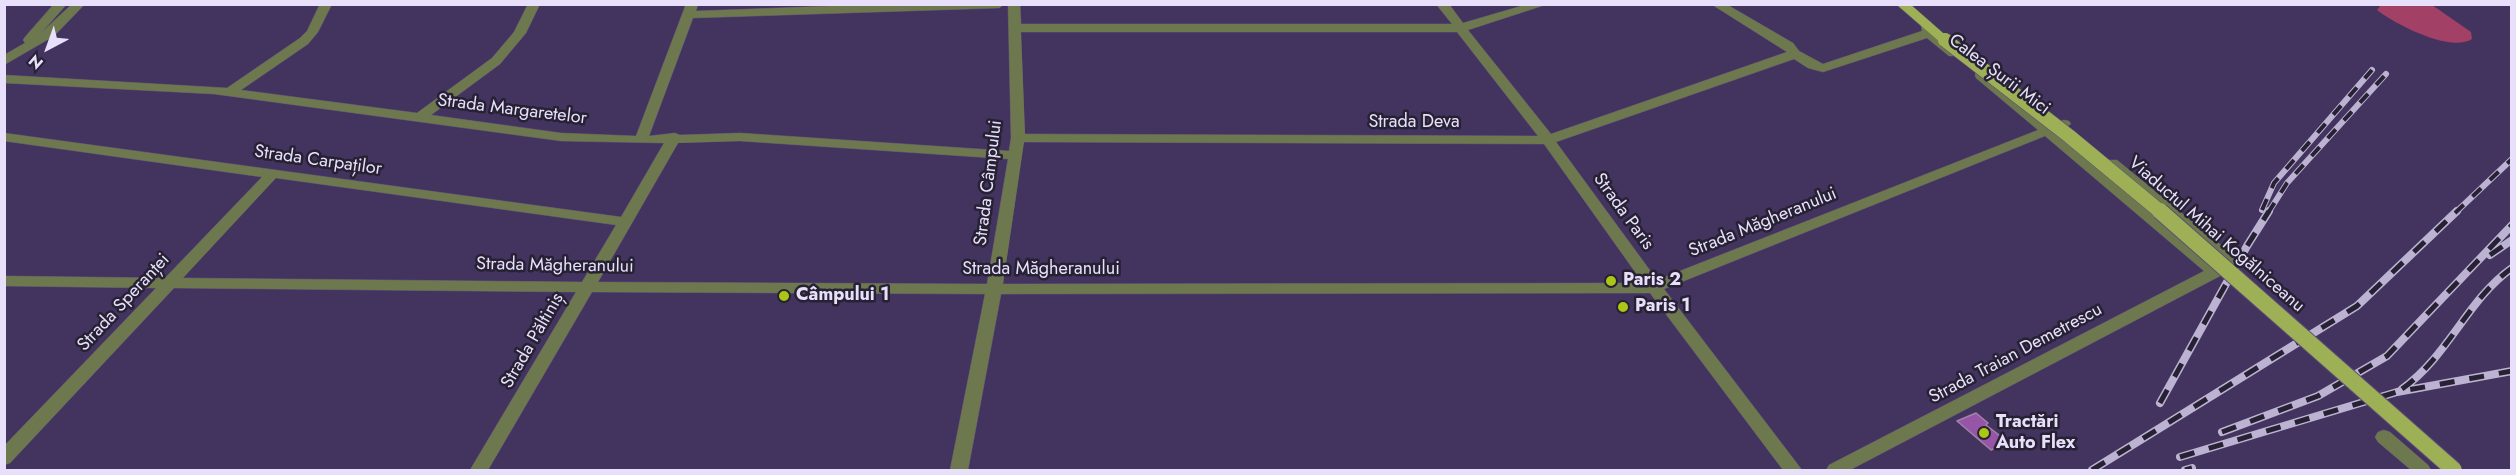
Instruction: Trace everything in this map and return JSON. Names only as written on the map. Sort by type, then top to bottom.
[{"type":"main road","name":"Calea Șurii Mici","points":[[1903,5],[1927,27]]},
{"type":"main road","name":"Viaductul Mihai Kogălniceanu","points":[[1927,27],[2069,136],[2178,226],[2454,471]]},
{"type":"street","points":[[4,61],[61,4]]},
{"type":"street","points":[[10,54],[50,33],[79,4]]},
{"type":"street","points":[[229,92],[304,41],[312,32],[326,4]]},
{"type":"street","points":[[422,116],[496,61],[520,33],[534,4]]},
{"type":"street","points":[[641,140],[690,10],[999,4]]},
{"type":"street","name":"Strada Câmpului","points":[[959,471],[994,289],[1018,138],[1014,4]]},
{"type":"street","name":"Strada Paris","points":[[1442,4],[1548,140],[1654,287],[1793,471]]},
{"type":"street","points":[[1015,28],[1461,28],[1542,4]]},
{"type":"street","points":[[1718,4],[1789,46],[1795,54],[1812,65],[1827,67],[1927,27]]},
{"type":"street","name":"Calea Șurii Mici","points":[[1927,27],[1945,33],[2064,124]]},
{"type":"street","name":"Calea Șurii Mici","points":[[1927,27],[2047,130],[2064,124]]},
{"type":"street","name":"Strada Deva","points":[[1018,138],[1548,140],[1795,54]]},
{"type":"street","name":"Strada Margaretelor","points":[[4,79],[229,92],[561,136],[641,140],[675,137],[741,137],[975,154],[1016,154]]},
{"type":"street","points":[[2047,130],[2215,272],[2228,264],[2229,258],[2064,124]]},
{"type":"street","name":"Strada Măgheranului","points":[[4,281],[994,289],[1615,290],[1654,287],[2047,130]]},
{"type":"street","name":"Strada Carpaților","points":[[4,137],[625,222]]},
{"type":"street","name":"Strada Păltiniș","points":[[479,471],[675,137]]},
{"type":"street","name":"Strada Speranței","points":[[4,458],[272,174]]},
{"type":"street","name":"Strada Traian Demetrescu","points":[[1835,471],[2215,272]]},
{"type":"street","points":[[2384,437],[2422,471]]},
{"type":"shaded area","points":[[2381,5],[2432,5],[2471,32],[2472,39],[2450,42],[2423,35],[2377,10]]},
{"type":"building","name":"Tractări Auto Flex","points":[[1976,413],[1988,423],[1986,425],[2008,442],[1991,450],[1957,421]]},
{"type":"railway","points":[[2262,210],[2274,183],[2372,70]]},
{"type":"railway","points":[[2268,213],[2287,183],[2386,74]]},
{"type":"railway","points":[[2455,213],[2512,159]]},
{"type":"railway","points":[[2160,403],[2247,246],[2269,211]]},
{"type":"railway","points":[[2092,470],[2357,306],[2457,211]]},
{"type":"railway","points":[[2222,432],[2318,396],[2387,356],[2512,225]]},
{"type":"railway","points":[[2490,255],[2512,240]]},
{"type":"railway","points":[[2402,389],[2433,360],[2483,295],[2512,268]]},
{"type":"railway","points":[[2180,457],[2397,392],[2512,371]]},
{"type":"railway","points":[[2185,470],[2192,468]]},
{"type":"place","name":"Paris 2","points":[[1611,281]]},
{"type":"place","name":"Câmpului 1","points":[[784,296]]},
{"type":"place","name":"Paris 1","points":[[1623,307]]},
{"type":"place","name":"Tractări Auto Flex","points":[[1984,433]]}]
